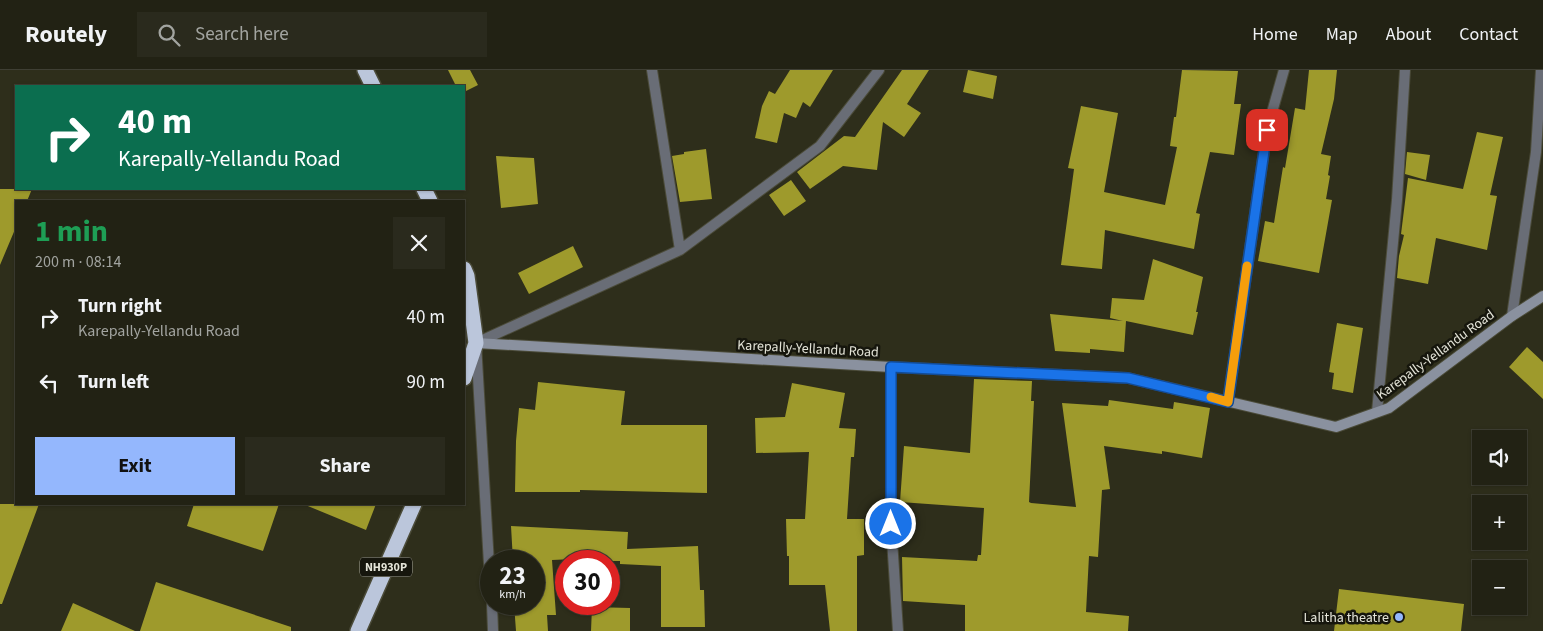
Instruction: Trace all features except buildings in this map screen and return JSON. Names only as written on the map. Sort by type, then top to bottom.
[{"type":"highway","points":[[365,70],[372,85]]},
{"type":"highway","points":[[465,271],[476,343],[465,375]]},
{"type":"highway","name":"NH930P","points":[[358,631],[414,505]]},
{"type":"street","points":[[652,70],[680,250]]},
{"type":"street","points":[[1228,402],[1267,130],[1284,70]]},
{"type":"street","points":[[1377,412],[1397,200],[1405,70]]},
{"type":"street","points":[[1512,316],[1536,152],[1541,70]]},
{"type":"street","points":[[488,550],[476,343],[680,250],[820,146],[876,72]]},
{"type":"street","name":"Karepally-Yellandu Road","points":[[476,343],[891,367],[1128,378],[1336,427],[1389,408],[1512,316],[1543,296]]},
{"type":"street","points":[[891,367],[891,524],[898,631]]},
{"type":"street","points":[[492,615],[493,631]]},
{"type":"slow traffic","points":[[1211,397],[1228,402],[1247,266]]},
{"type":"place","name":"Lalitha theatre","points":[[1399,617]]},
{"type":"route","points":[[891,524],[891,367],[1128,378],[1228,402],[1267,130]]}]
